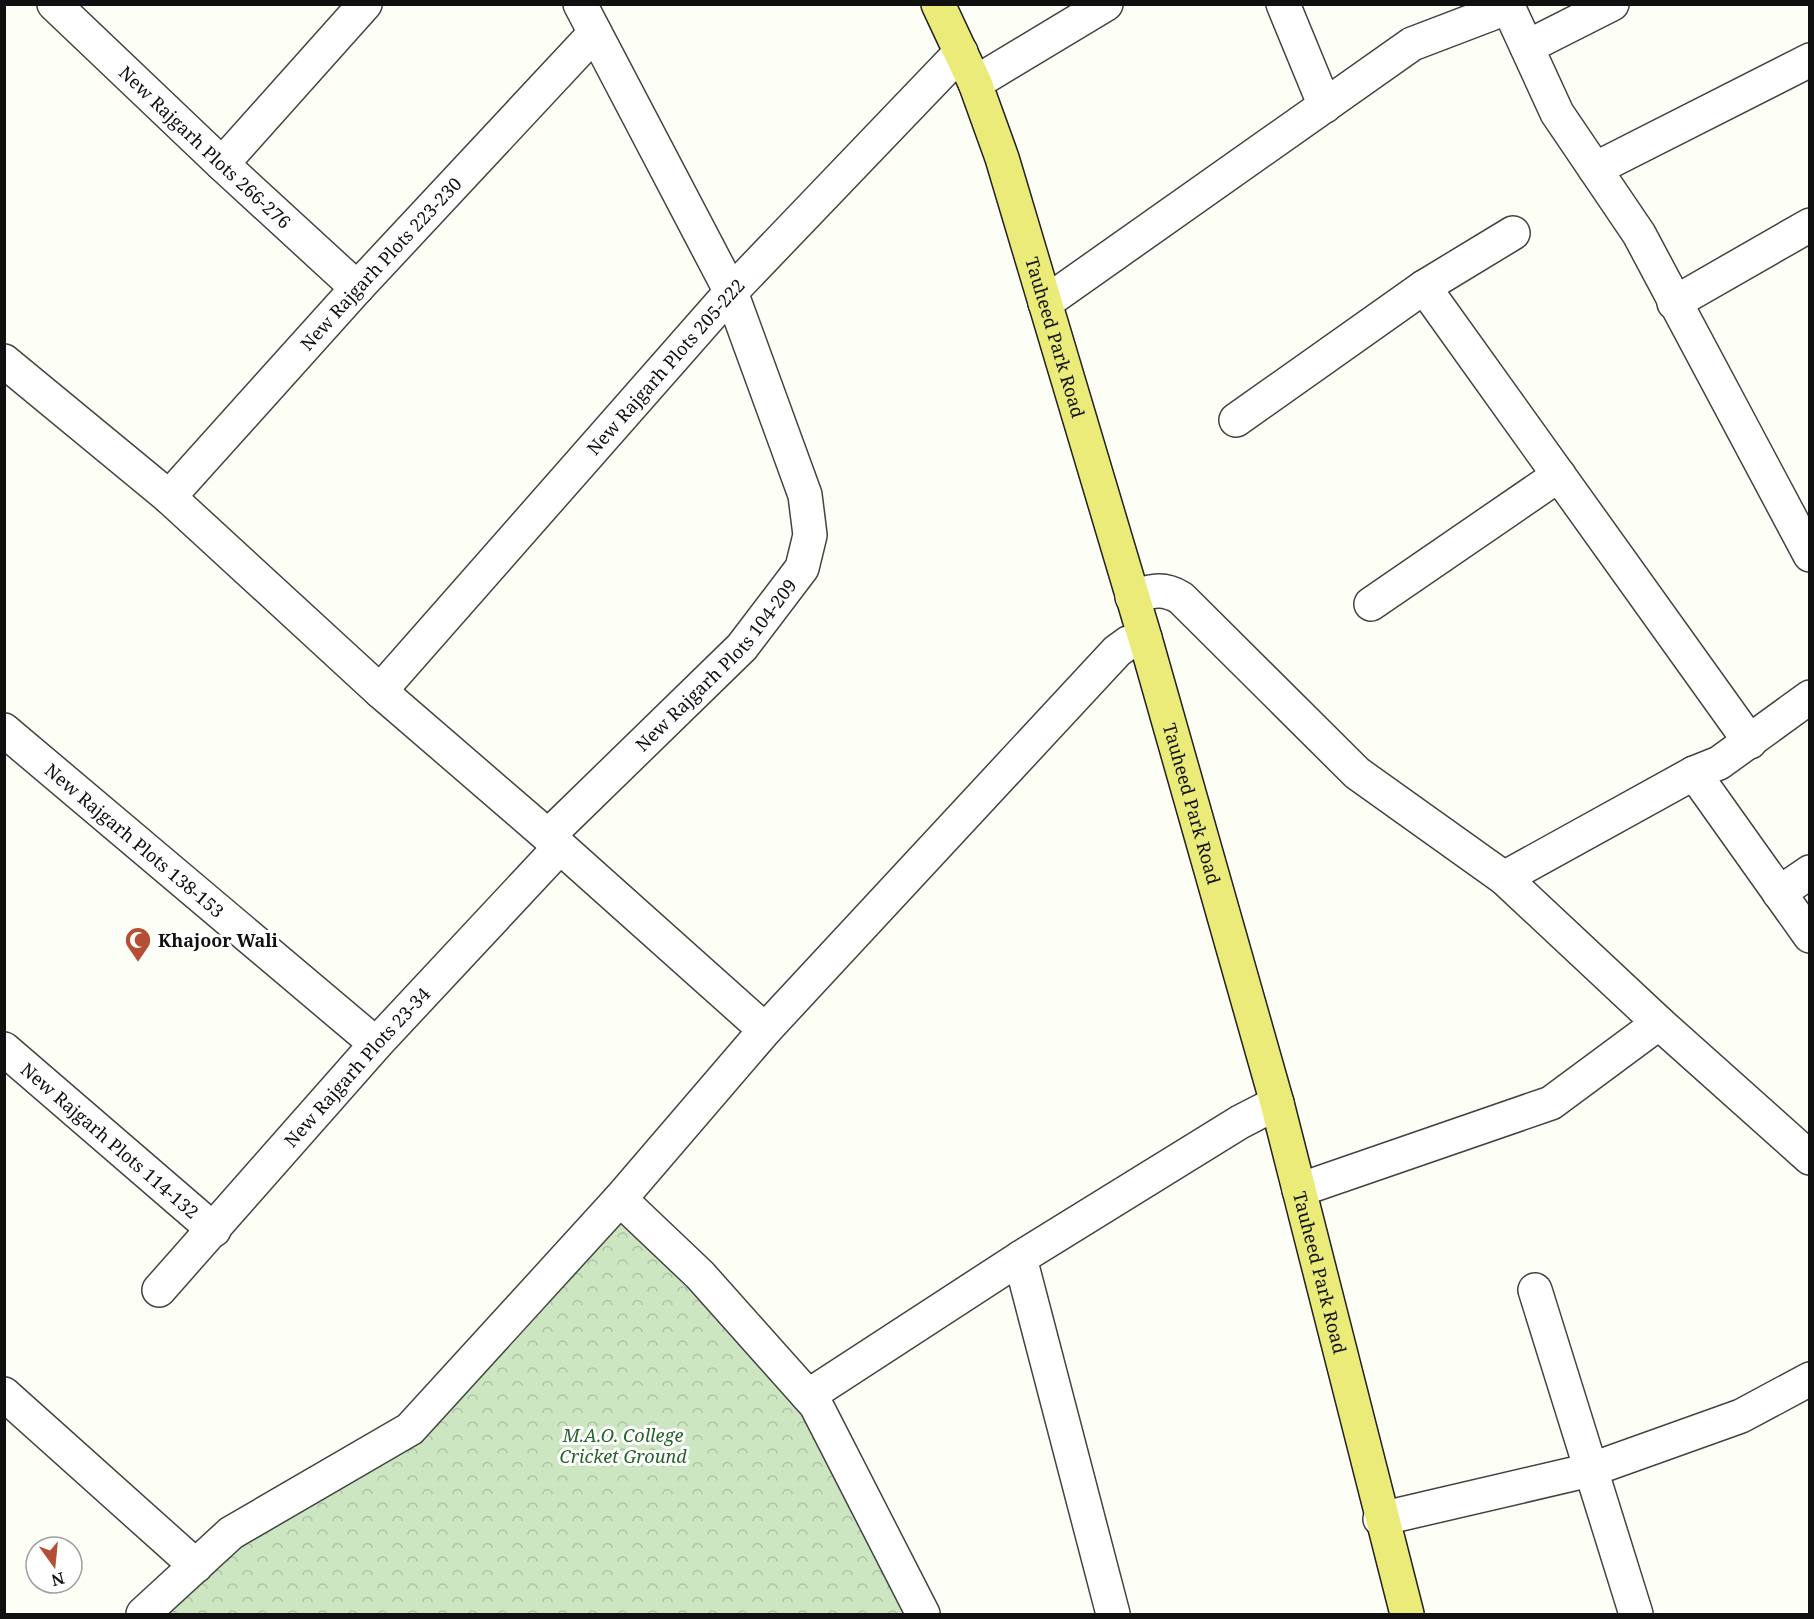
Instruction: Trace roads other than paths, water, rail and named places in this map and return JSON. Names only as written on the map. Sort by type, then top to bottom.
[{"type":"main road","name":"Tauheed Park Road","points":[[938,4],[975,83],[1002,158],[1145,638],[1277,1102],[1380,1519],[1407,1614]]},
{"type":"street","name":"New Rajgarh Plots 266-276","points":[[54,4],[222,164],[357,288]]},
{"type":"street","points":[[222,164],[365,4]]},
{"type":"street","name":"New Rajgarh Plots 104-209","points":[[554,841],[742,647],[802,568],[810,535],[805,495],[731,292],[580,4]]},
{"type":"street","points":[[975,83],[1106,4]]},
{"type":"street","points":[[1283,4],[1325,106]]},
{"type":"street","points":[[1527,47],[1612,4]]},
{"type":"street","points":[[1045,303],[1412,44],[1508,6],[1557,113],[1639,234],[1809,555]]},
{"type":"street","name":"New Rajgarh Plots 223-230","points":[[170,497],[357,288],[595,33]]},
{"type":"street","name":"New Rajgarh Plots 205-222","points":[[380,691],[731,292],[961,52]]},
{"type":"street","points":[[1596,170],[1809,60]]},
{"type":"street","points":[[1674,303],[1809,225]]},
{"type":"street","points":[[1236,420],[1424,287],[1513,233]]},
{"type":"street","points":[[1424,287],[1750,742]]},
{"type":"street","points":[[9,372],[170,497],[380,691],[554,841],[765,1030]]},
{"type":"street","points":[[1371,604],[1559,475]]},
{"type":"street","points":[[1132,597],[1154,590],[1168,590],[1181,598],[1358,773],[1504,878],[1659,1023],[1806,1149]]},
{"type":"street","points":[[143,1614],[231,1533],[410,1429],[620,1199],[765,1030],[1117,651],[1128,643],[1145,638]]},
{"type":"street","points":[[1504,878],[1694,773],[1719,763],[1809,697]]},
{"type":"street","name":"New Rajgarh Plots 138-153","points":[[4,730],[376,1044]]},
{"type":"street","points":[[1694,773],[1809,936]]},
{"type":"street","name":"New Rajgarh Plots 23-34","points":[[159,1290],[554,841]]},
{"type":"street","points":[[1779,893],[1809,872]]},
{"type":"street","points":[[1299,1190],[1551,1102],[1659,1023]]},
{"type":"street","name":"New Rajgarh Plots 114-132","points":[[4,1049],[214,1230]]},
{"type":"street","points":[[808,1396],[1020,1258],[1240,1122],[1277,1102]]},
{"type":"street","points":[[620,1199],[700,1275],[816,1405],[923,1614]]},
{"type":"street","points":[[1020,1258],[1113,1614]]},
{"type":"street","points":[[1535,1290],[1635,1614]]},
{"type":"street","points":[[1380,1519],[1590,1470],[1741,1416],[1809,1379]]},
{"type":"street","points":[[4,1394],[196,1566]]},
{"type":"place","name":"Khajoor Wali","points":[[138,963]]},
{"type":"park label","name":"M.A.O. College Cricket Ground","points":[[623,1445]]}]
